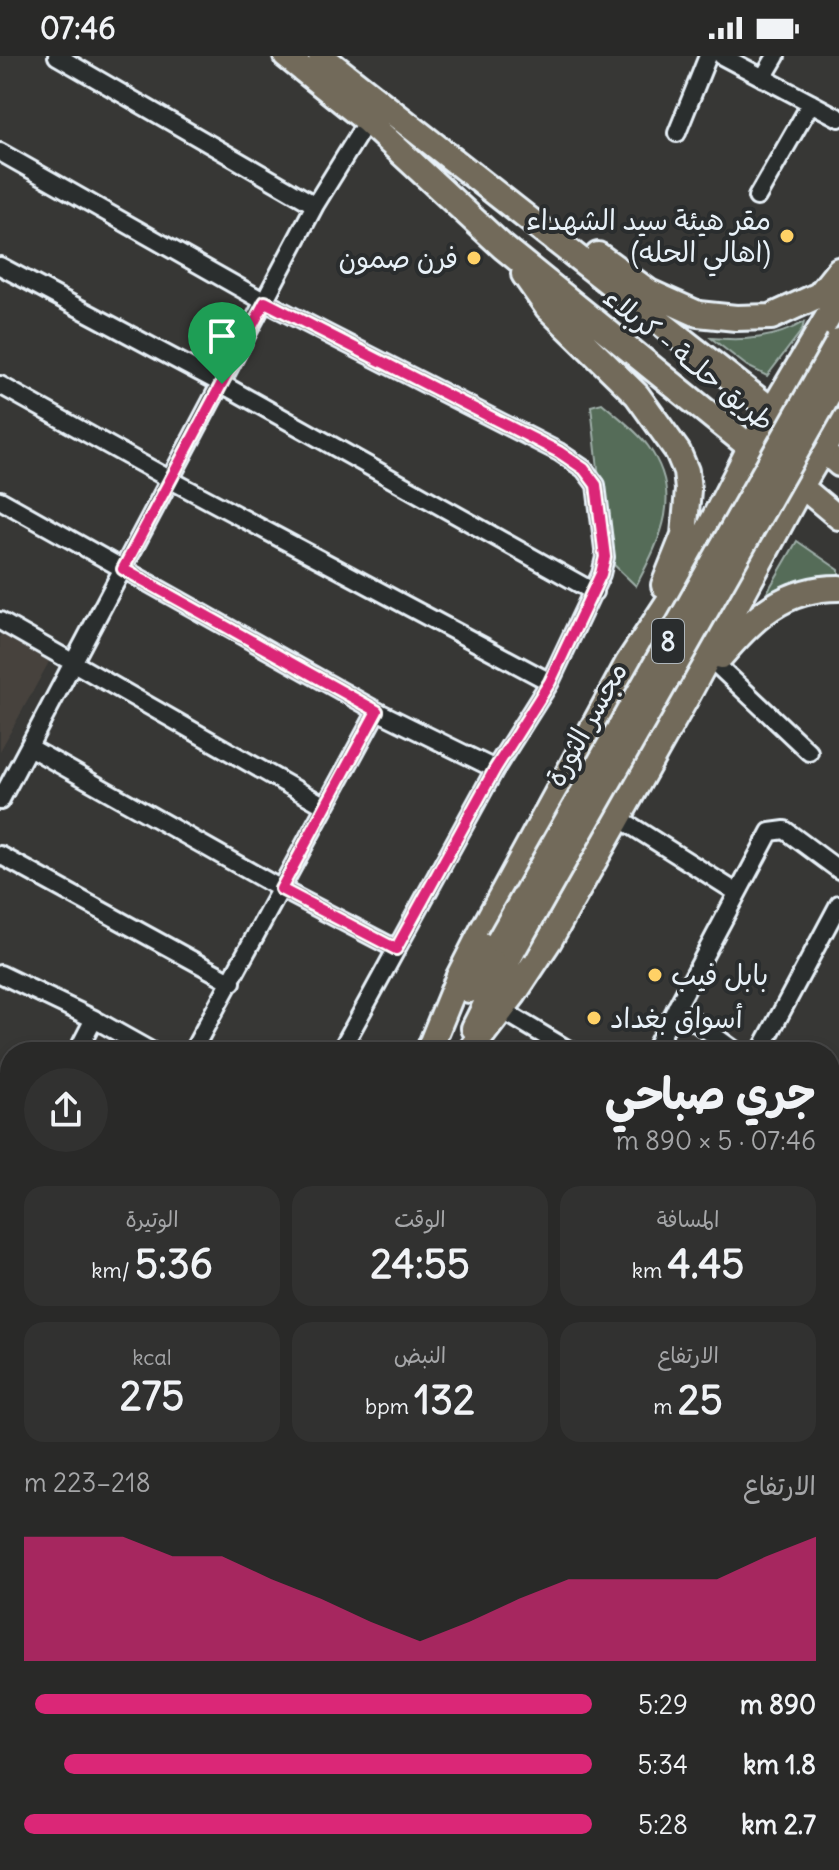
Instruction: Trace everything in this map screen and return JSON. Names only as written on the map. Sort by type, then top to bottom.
[{"type":"highway","name":"طريق حلــة - كربلاء","points":[[286,56],[367,121],[503,247],[801,486]]},
{"type":"highway","name":"طريق حلــة - كربلاء","points":[[321,56],[831,458]]},
{"type":"highway","points":[[501,199],[590,249],[649,292],[698,314],[736,318],[771,317],[819,295],[839,270]]},
{"type":"highway","points":[[433,1042],[459,976],[628,663],[666,581],[684,535],[688,490],[686,471],[678,452],[637,395],[548,308],[503,247]]},
{"type":"highway","points":[[628,663],[682,581],[750,448],[833,309]]},
{"type":"highway","points":[[833,309],[827,337],[839,348]]},
{"type":"highway","name":"مجسر الثورة","points":[[466,1042],[506,945],[839,341]]},
{"type":"highway","name":"مجسر الثورة","points":[[436,1042],[506,945],[839,376]]},
{"type":"highway","points":[[477,1042],[510,1003],[549,941],[801,486],[831,458],[839,422]]},
{"type":"highway","points":[[682,581],[700,569],[721,571],[732,579],[739,593],[735,609]]},
{"type":"highway","points":[[686,698],[741,633],[768,608],[797,594],[839,588]]},
{"type":"main road","name":"طريق حلــة - كربلاء","points":[[801,486],[839,518]]},
{"type":"main road","points":[[489,1042],[510,1003]]},
{"type":"street","points":[[57,56],[315,205]]},
{"type":"street","points":[[677,133],[708,56]]},
{"type":"street","points":[[722,56],[839,118]]},
{"type":"street","points":[[763,78],[776,56]]},
{"type":"street","points":[[757,197],[811,103]]},
{"type":"street","points":[[0,801],[315,205],[367,121]]},
{"type":"street","points":[[0,152],[265,302],[559,452],[584,469],[596,485],[605,557],[594,592],[550,682],[495,769],[345,1042]]},
{"type":"street","points":[[0,266],[222,384],[594,592]]},
{"type":"street","points":[[0,385],[550,682]]},
{"type":"street","points":[[0,500],[377,711],[495,769]]},
{"type":"street","points":[[0,621],[325,806]]},
{"type":"street","points":[[715,663],[809,752]]},
{"type":"street","points":[[198,1042],[377,711]]},
{"type":"street","points":[[29,747],[281,889],[396,949]]},
{"type":"street","points":[[619,818],[736,892]]},
{"type":"street","points":[[658,1042],[770,832],[785,830],[839,870]]},
{"type":"street","points":[[0,855],[232,982]]},
{"type":"street","points":[[765,1042],[839,904]]},
{"type":"street","points":[[0,975],[135,1042]]},
{"type":"street","points":[[510,1003],[559,1042]]},
{"type":"street","points":[[676,1008],[723,1042]]},
{"type":"street","points":[[82,1042],[94,1019]]},
{"type":"shaded area","points":[[0,630],[50,660],[0,751]]},
{"type":"green space","points":[[804,322],[802,330],[767,376],[747,366],[711,338],[759,338]]},
{"type":"green space","points":[[602,403],[648,446],[665,482],[667,499],[660,534],[636,586],[608,559],[591,406]]},
{"type":"green space","points":[[797,541],[839,570],[839,583],[762,601]]},
{"type":"place","name":"مقر هيئة سيد الشهداء (اهالي الحله)","points":[[787,236]]},
{"type":"place","name":"فرن صمون","points":[[474,258]]},
{"type":"place","name":"بابل فيب","points":[[655,975]]},
{"type":"place","name":"أسواق بغداد","points":[[594,1018]]},
{"type":"route","points":[[265,302],[559,452],[584,469],[596,485],[605,557],[594,592],[550,682],[495,769],[396,949],[281,889],[377,711],[123,569],[222,384],[265,302]]}]
